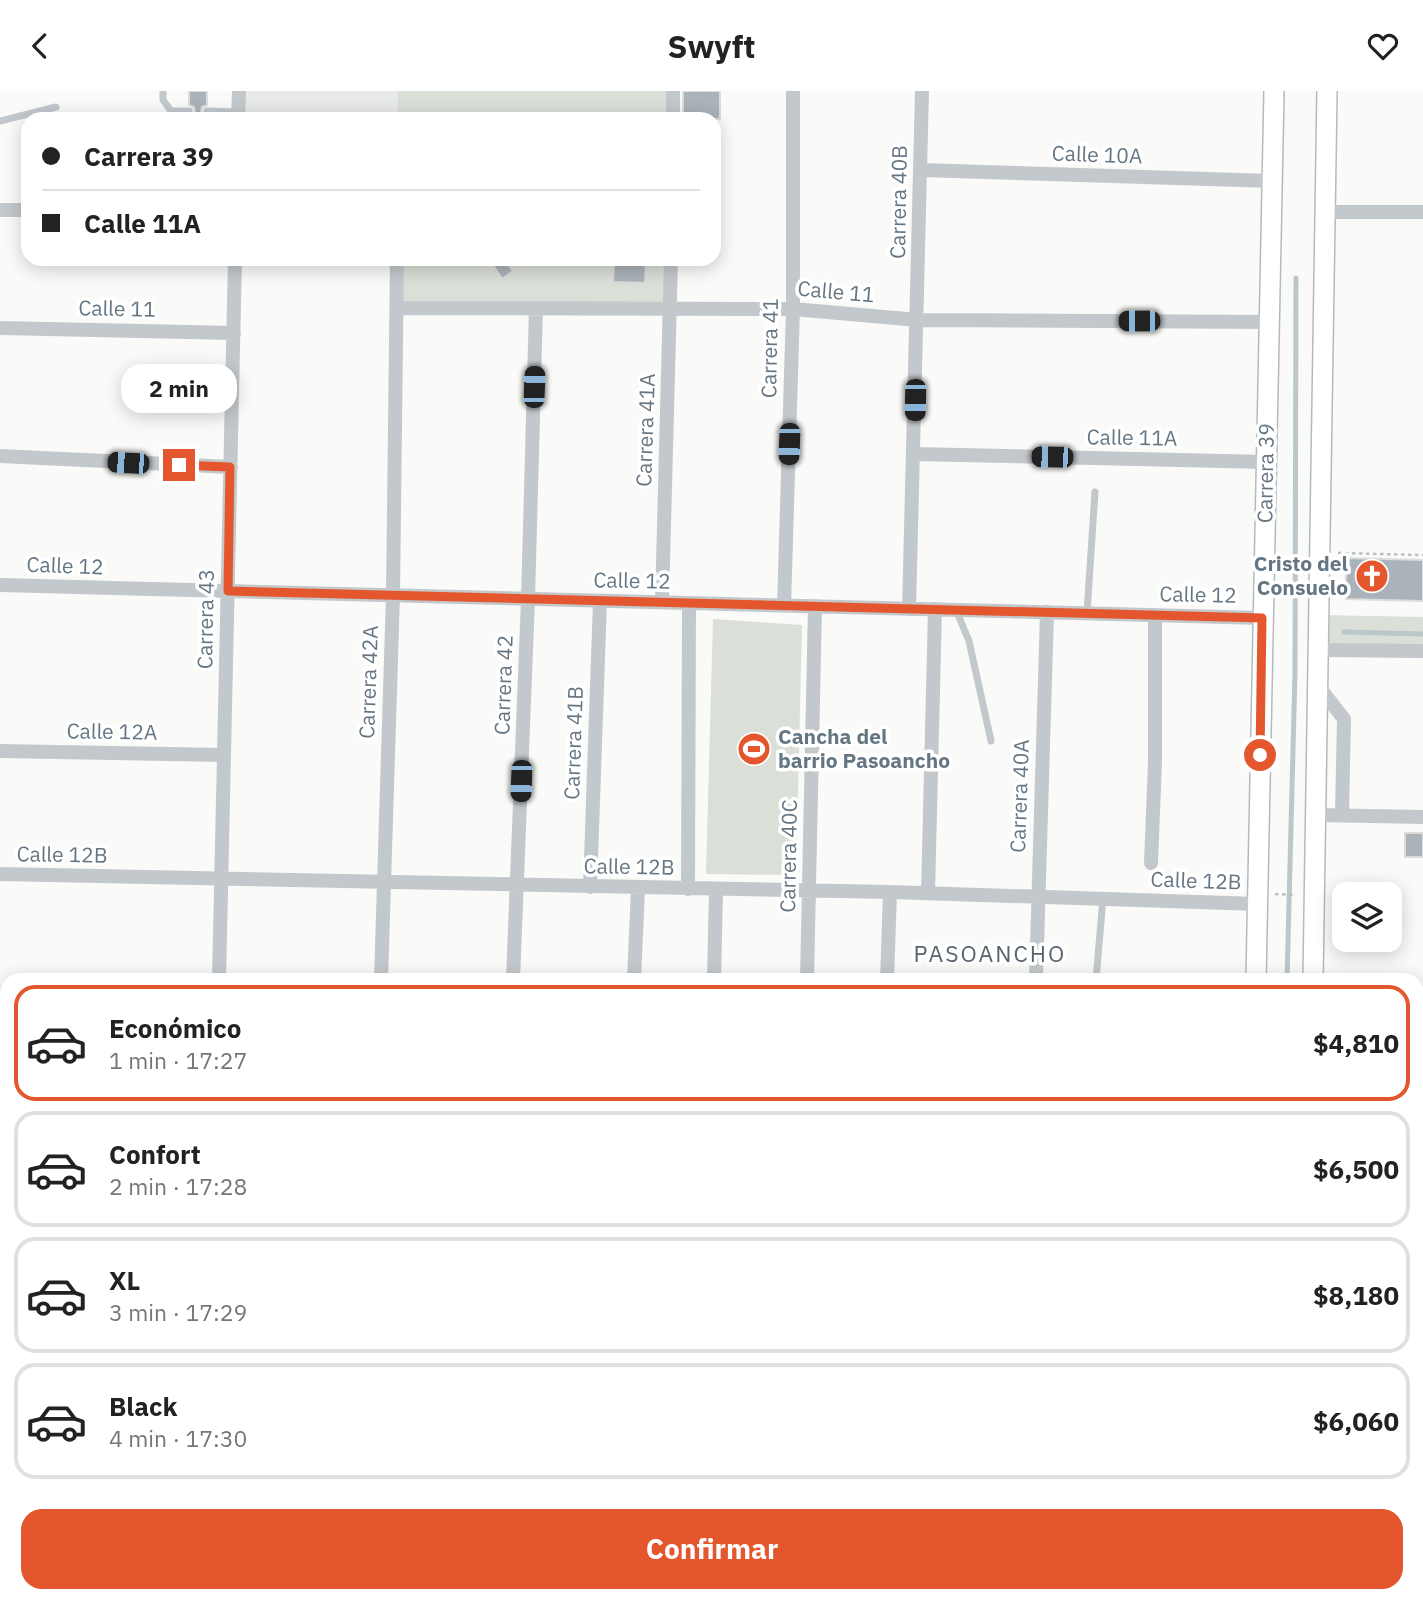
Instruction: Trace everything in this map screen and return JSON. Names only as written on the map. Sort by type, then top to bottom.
[{"type":"main road","name":"Carrera 39","points":[[1257,973],[1262,899],[1262,618],[1274,91]]},
{"type":"main road","points":[[1312,973],[1319,687],[1326,91]]},
{"type":"street","points":[[238,112],[239,91]]},
{"type":"street","points":[[673,91],[673,112]]},
{"type":"street","name":"Carrera 41","points":[[784,606],[793,309],[793,91]]},
{"type":"street","name":"Carrera 40B","points":[[909,609],[922,91]]},
{"type":"street","name":"Calle 10A","points":[[920,170],[1272,181]]},
{"type":"street","points":[[0,210],[21,210]]},
{"type":"street","points":[[1325,212],[1423,212]]},
{"type":"street","name":"Carrera 43","points":[[219,973],[235,266]]},
{"type":"street","name":"Carrera 42A","points":[[380,973],[393,595],[397,266]]},
{"type":"street","name":"Carrera 41A","points":[[662,602],[671,266]]},
{"type":"street","name":"Calle 11","points":[[398,308],[793,309],[918,320],[1270,322]]},
{"type":"street","name":"Carrera 42","points":[[513,973],[536,308]]},
{"type":"street","name":"Calle 11","points":[[0,328],[234,333]]},
{"type":"street","name":"Calle 11A","points":[[914,454],[1266,462]]},
{"type":"street","points":[[0,457],[230,467]]},
{"type":"street","name":"Calle 12","points":[[0,585],[1262,618]]},
{"type":"street","name":"Carrera 41B","points":[[590,887],[600,601]]},
{"type":"street","points":[[688,889],[689,603]]},
{"type":"street","name":"Carrera 40C","points":[[807,973],[815,606]]},
{"type":"street","points":[[928,893],[935,609]]},
{"type":"street","name":"Carrera 40A","points":[[1036,973],[1047,613]]},
{"type":"street","points":[[1151,863],[1155,762],[1155,615]]},
{"type":"street","points":[[1319,650],[1423,650]]},
{"type":"street","points":[[1319,687],[1345,719],[1342,815]]},
{"type":"street","name":"Calle 12A","points":[[0,751],[224,755]]},
{"type":"street","points":[[1316,815],[1423,817]]},
{"type":"street","name":"Calle 12B","points":[[0,874],[1103,898],[1262,899]]},
{"type":"street","points":[[634,973],[638,888]]},
{"type":"street","points":[[714,973],[716,890]]},
{"type":"street","points":[[887,973],[890,892]]},
{"type":"lane","points":[[163,91],[163,100],[171,111],[189,111]]},
{"type":"lane","points":[[36,112],[56,107]]},
{"type":"lane","points":[[207,111],[215,112]]},
{"type":"lane","points":[[0,121],[21,116]]},
{"type":"lane","points":[[1087,613],[1095,492]]},
{"type":"lane","points":[[956,610],[969,641],[991,741]]},
{"type":"lane","points":[[1097,973],[1103,898]]},
{"type":"path","points":[[1321,553],[1423,555]]},
{"type":"path","points":[[1276,596],[1305,596]]},
{"type":"path","points":[[1262,899],[1300,895]]},
{"type":"shaded area","points":[[239,91],[398,91],[397,112],[238,112]]},
{"type":"shaded area","points":[[398,91],[673,91],[673,112],[397,112]]},
{"type":"shaded area","points":[[397,266],[671,266],[670,309],[398,308]]},
{"type":"shaded area","points":[[1320,615],[1423,617],[1423,651],[1319,650]]},
{"type":"shaded area","name":"Cancha del barrio Pasoancho","points":[[713,619],[802,625],[796,875],[706,874]]},
{"type":"building","points":[[189,91],[207,91],[207,105],[202,107],[202,112],[195,112],[194,107],[189,105]]},
{"type":"building","points":[[683,91],[720,91],[720,112],[683,112]]},
{"type":"building","points":[[494,266],[509,266],[513,271],[502,279]]},
{"type":"building","points":[[614,266],[646,266],[645,283],[613,282]]},
{"type":"building","points":[[1346,558],[1423,560],[1423,601],[1346,599]]},
{"type":"building","points":[[1405,833],[1423,833],[1423,857],[1405,857]]},
{"type":"waterway","points":[[1287,973],[1295,673],[1296,278]]},
{"type":"waterway","points":[[1344,632],[1423,634]]},
{"type":"place","name":"Cristo del Consuelo","points":[[1372,576]]},
{"type":"place","name":"Cancha del barrio Pasoancho","points":[[754,749]]},
{"type":"district","name":"PASOANCHO","points":[[990,954]]},
{"type":"route","points":[[179,465],[230,467],[228,591],[1262,618],[1260,755]]}]
